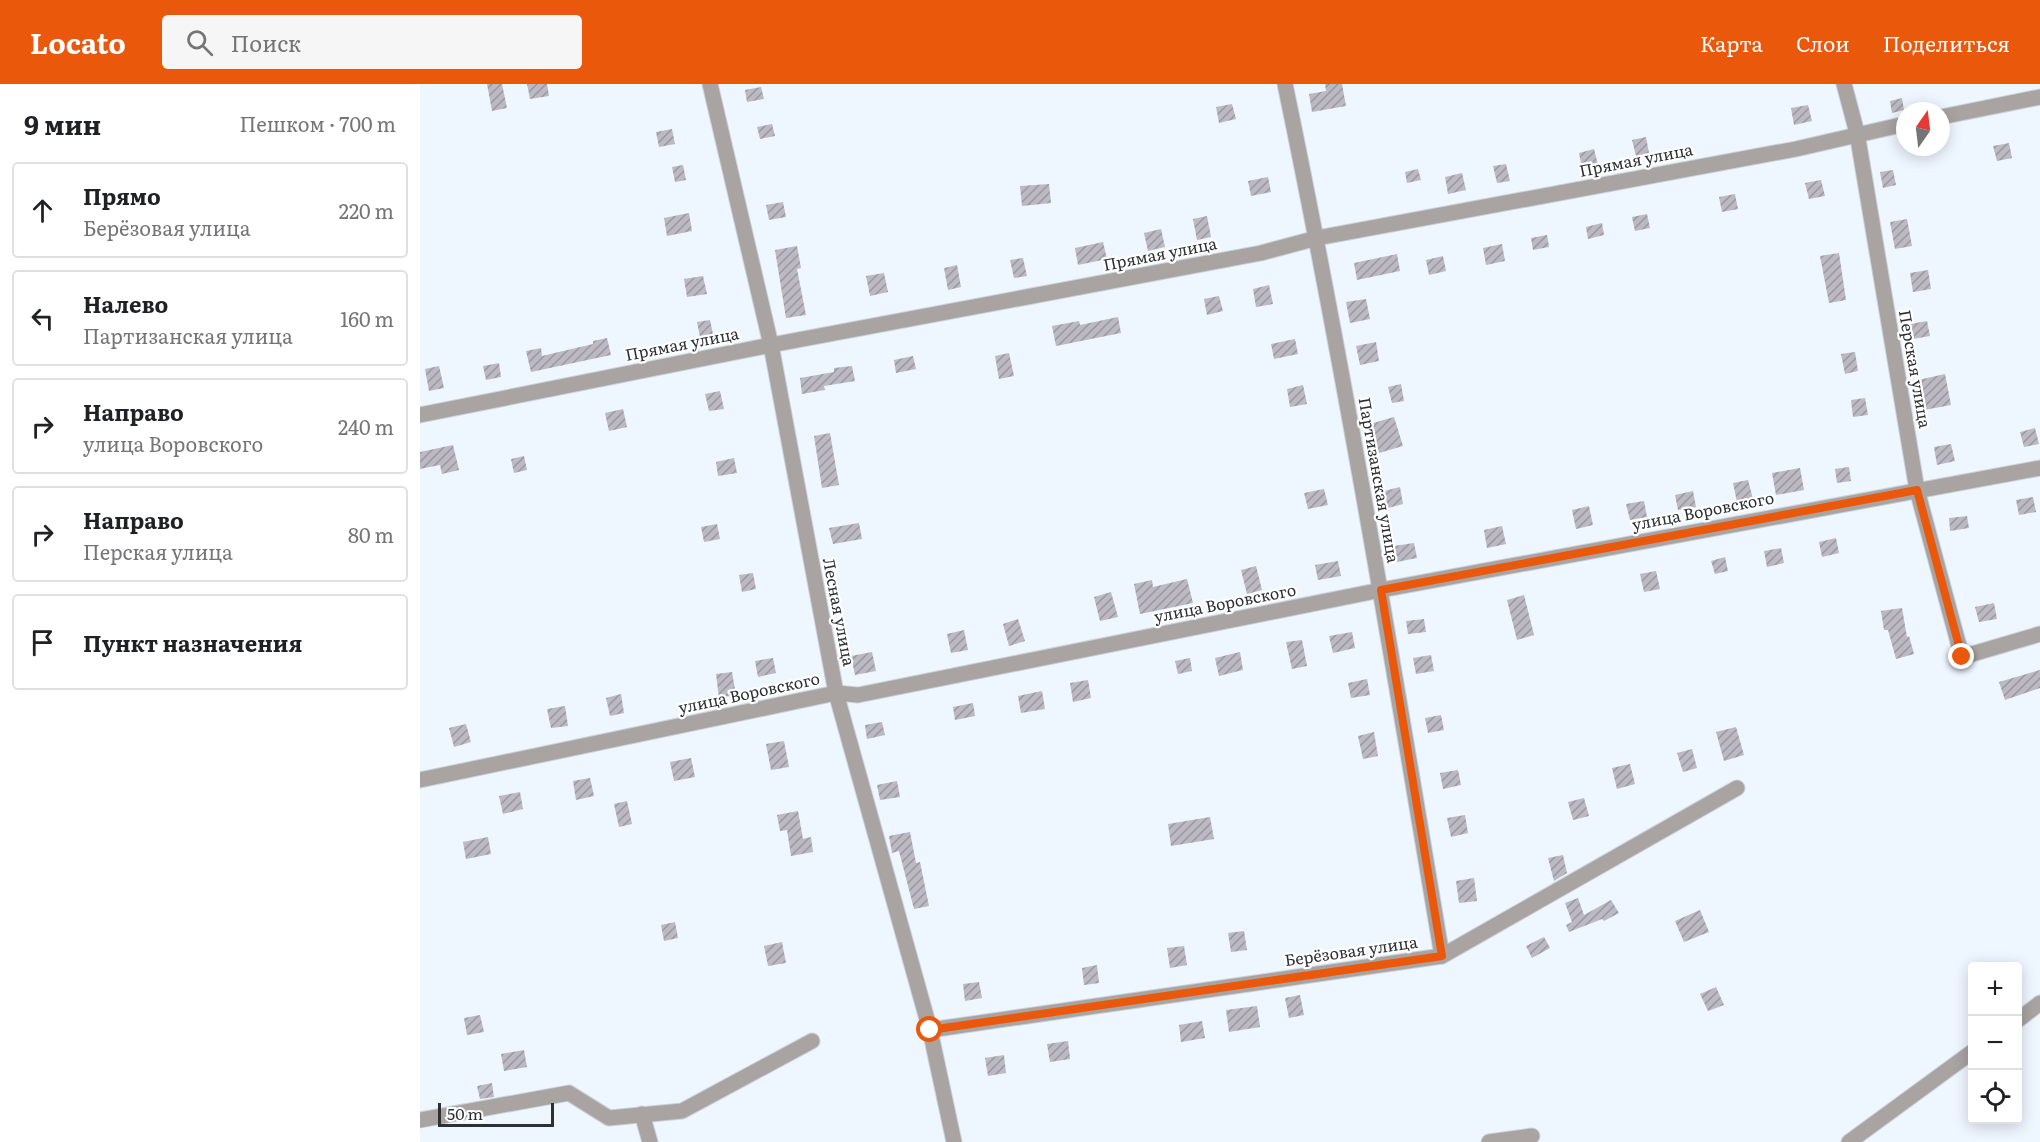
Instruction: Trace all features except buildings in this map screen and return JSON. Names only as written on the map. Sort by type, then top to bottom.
[{"type":"street","name":"Лесная улица","points":[[710,84],[771,345],[836,693],[930,1030],[954,1142]]},
{"type":"street","name":"Партизанская улица","points":[[1285,84],[1317,238],[1381,590],[1442,956]]},
{"type":"street","name":"Перская улица","points":[[1844,84],[1857,133],[1917,490],[1962,657],[2040,634]]},
{"type":"street","points":[[1950,115],[2040,97]]},
{"type":"street","name":"Прямая улица","points":[[420,415],[771,345],[1261,253],[1317,238],[1796,148],[1896,126]]},
{"type":"street","name":"улица Воровского","points":[[420,780],[836,693],[858,695],[1381,590],[2040,468]]},
{"type":"street","name":"Берёзовая улица","points":[[930,1030],[1442,956],[1737,788]]},
{"type":"street","points":[[2022,1017],[2040,1004]]},
{"type":"street","points":[[420,1120],[569,1093],[609,1118],[682,1111],[812,1041]]},
{"type":"street","points":[[1849,1142],[1968,1055]]},
{"type":"street","points":[[642,1114],[650,1142]]},
{"type":"street","points":[[1489,1142],[1532,1136]]},
{"type":"route","points":[[930,1030],[1442,956],[1381,590],[1917,490],[1962,657]]}]
